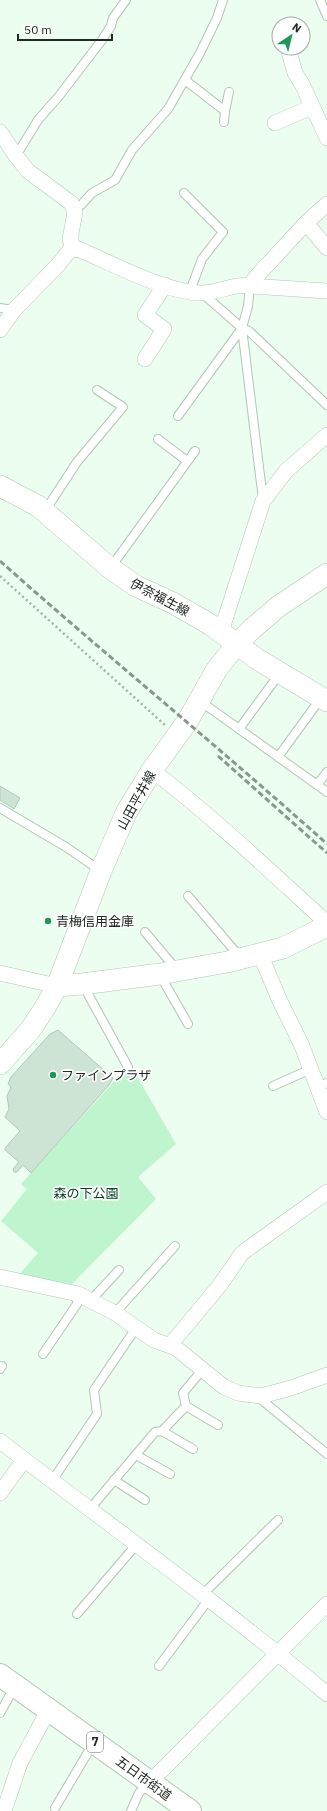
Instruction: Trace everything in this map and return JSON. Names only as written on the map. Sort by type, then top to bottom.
[{"type":"main road","name":"伊奈福生線","points":[[0,486],[38,506],[110,568],[136,586],[173,603],[229,638],[257,659],[324,699]]},
{"type":"main road","name":"山田平井線","points":[[0,1064],[31,1029],[57,986],[101,871],[126,814],[152,770],[200,700],[217,669],[229,638],[253,628],[279,606],[327,574]]},
{"type":"main road","points":[[57,986],[169,972],[251,957],[283,948],[327,925]]},
{"type":"main road","name":"五日市街道","points":[[7,1680],[190,1811]]},
{"type":"street","points":[[290,56],[295,73],[302,84],[327,138]]},
{"type":"street","points":[[276,123],[312,108]]},
{"type":"street","points":[[0,132],[28,171],[71,203],[75,212],[70,239],[74,250]]},
{"type":"street","points":[[250,286],[256,277],[306,223],[327,204]]},
{"type":"street","points":[[306,223],[327,248]]},
{"type":"street","points":[[0,330],[7,309],[57,266],[70,250],[78,249],[177,290],[196,292],[241,284],[250,286],[327,291]]},
{"type":"street","points":[[145,358],[164,329],[145,315],[166,285]]},
{"type":"street","points":[[229,638],[263,501],[286,471],[327,435]]},
{"type":"street","points":[[152,770],[179,791],[227,833],[327,925]]},
{"type":"street","points":[[251,957],[311,1069],[322,1085],[327,1112]]},
{"type":"street","points":[[0,973],[57,986]]},
{"type":"street","points":[[170,1345],[220,1285],[242,1253],[327,1192]]},
{"type":"street","points":[[0,1277],[78,1294],[91,1300],[115,1312],[154,1340],[170,1345],[202,1368],[209,1376],[224,1387],[238,1392],[261,1396],[292,1388],[327,1375]]},
{"type":"street","points":[[0,1441],[279,1653],[327,1694]]},
{"type":"street","points":[[0,1493],[24,1460]]},
{"type":"street","points":[[150,1782],[327,1604]]},
{"type":"street","points":[[4,1811],[20,1763],[49,1709]]},
{"type":"lane","points":[[16,156],[38,120],[59,96],[102,40],[111,26],[113,18],[126,0]]},
{"type":"lane","points":[[74,208],[81,205],[92,193],[115,180],[132,150],[168,109],[185,80],[217,18],[223,0]]},
{"type":"lane","points":[[320,0],[327,16]]},
{"type":"lane","points":[[185,80],[225,111]]},
{"type":"lane","points":[[224,122],[229,92]]},
{"type":"lane","points":[[184,193],[223,232],[202,259],[196,292],[242,328],[249,331],[327,405]]},
{"type":"lane","points":[[178,416],[242,328],[248,306],[250,286]]},
{"type":"lane","points":[[242,328],[263,501]]},
{"type":"lane","points":[[45,512],[77,462],[123,408],[97,390]]},
{"type":"lane","points":[[158,439],[187,462]]},
{"type":"lane","points":[[110,568],[194,451]]},
{"type":"lane","points":[[239,728],[280,672]]},
{"type":"lane","points":[[278,757],[324,699]]},
{"type":"lane","points":[[200,700],[327,792]]},
{"type":"lane","points":[[317,785],[327,772]]},
{"type":"lane","points":[[0,808],[66,847],[101,871]]},
{"type":"lane","points":[[188,896],[251,957]]},
{"type":"lane","points":[[145,932],[169,972],[188,1024]]},
{"type":"lane","points":[[82,984],[128,1067]]},
{"type":"lane","points":[[273,1086],[311,1069]]},
{"type":"lane","points":[[115,1312],[175,1246]]},
{"type":"lane","points":[[91,1300],[119,1270]]},
{"type":"lane","points":[[43,1354],[77,1304],[78,1294]]},
{"type":"lane","points":[[52,1480],[97,1414],[94,1390],[136,1328]]},
{"type":"lane","points":[[202,1368],[183,1394],[186,1406],[218,1425]]},
{"type":"lane","points":[[257,1396],[327,1454]]},
{"type":"lane","points":[[89,1510],[155,1432],[162,1431],[186,1406]]},
{"type":"lane","points":[[162,1431],[193,1449]]},
{"type":"lane","points":[[136,1455],[170,1474]]},
{"type":"lane","points":[[114,1480],[145,1500]]},
{"type":"lane","points":[[159,1666],[206,1597],[278,1520]]},
{"type":"lane","points":[[77,1614],[136,1545]]},
{"type":"lane","points":[[0,1713],[7,1680]]},
{"type":"lane","points":[[55,1808],[94,1742]]},
{"type":"lane","points":[[131,1811],[139,1792],[150,1782]]},
{"type":"path","points":[[0,576],[176,736]]},
{"type":"green space","name":"森の下公園","points":[[130,1064],[176,1144],[138,1177],[156,1199],[70,1286],[17,1277],[38,1253],[1,1221],[27,1189],[21,1184]]},
{"type":"building","points":[[0,786],[20,798],[14,809],[0,800]]},
{"type":"building","points":[[58,1030],[113,1078],[109,1085],[31,1173],[23,1165],[17,1172],[14,1172],[13,1169],[19,1162],[5,1150],[5,1148],[20,1131],[5,1117],[9,1109],[7,1096],[11,1087],[8,1084],[11,1077],[50,1034]]},
{"type":"railway","points":[[0,561],[327,844]]},
{"type":"railway","points":[[218,756],[327,853]]},
{"type":"place","name":"青梅信用金庫","points":[[48,921]]},
{"type":"place","name":"ファインプラザ","points":[[53,1075]]}]
